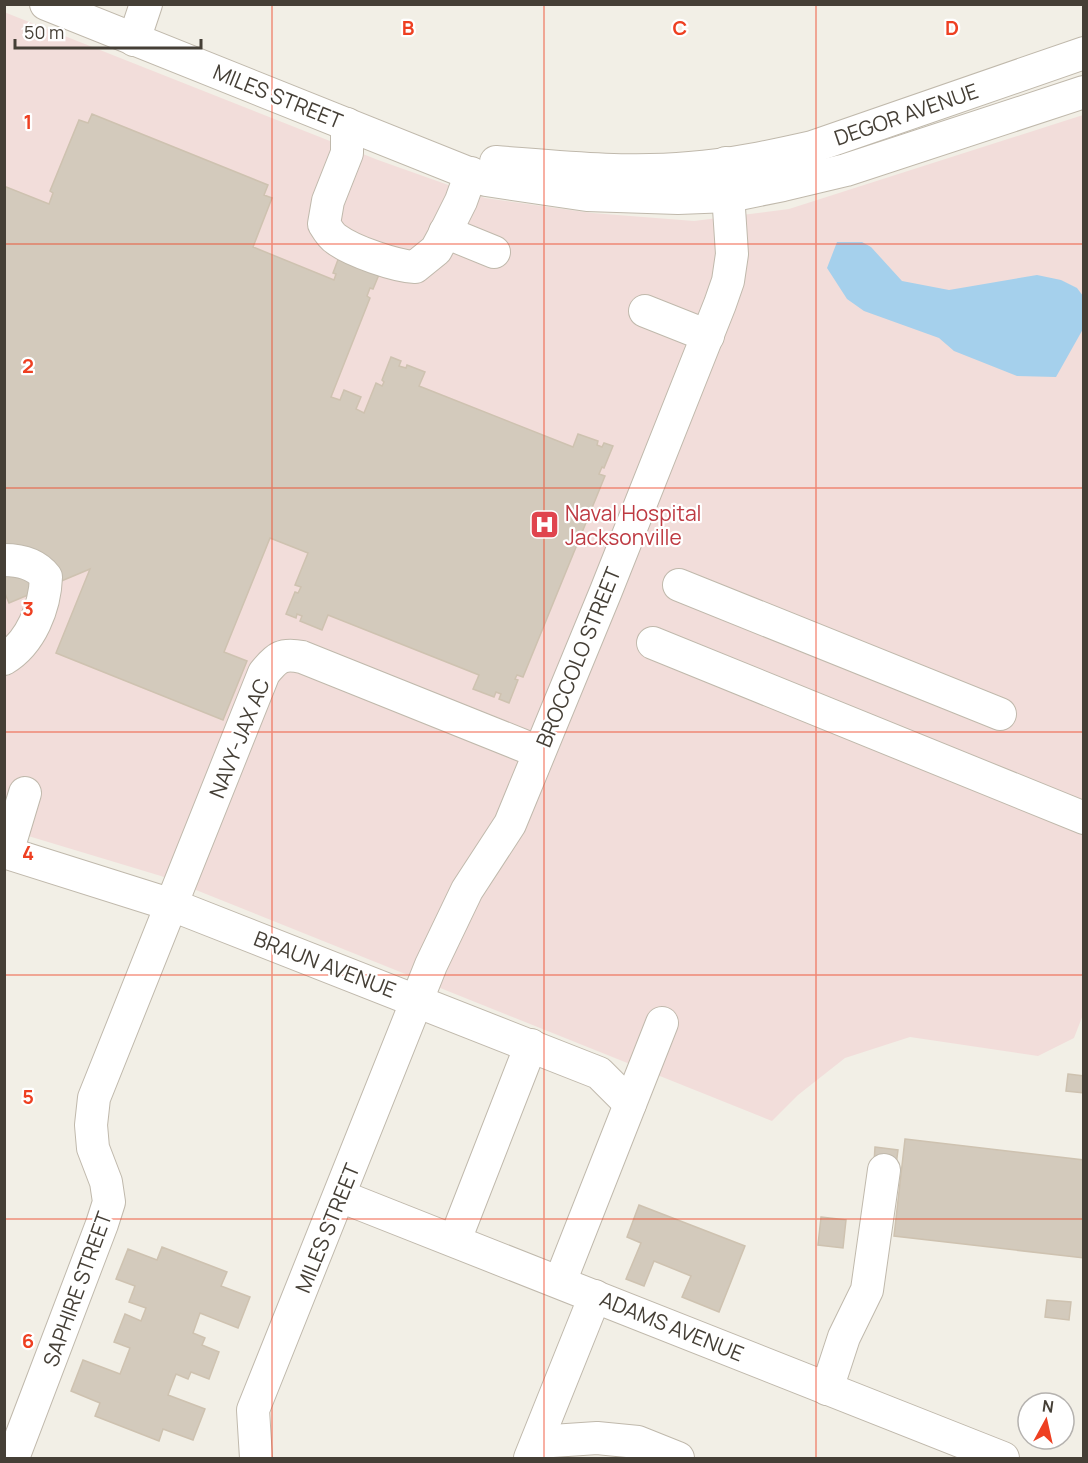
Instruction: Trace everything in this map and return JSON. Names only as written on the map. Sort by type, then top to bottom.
[{"type":"street","name":"MILES STREET","points":[[46,4],[486,180],[587,195],[678,198],[729,196]]},
{"type":"street","points":[[134,40],[146,4]]},
{"type":"street","name":"DEGOR AVENUE","points":[[726,163],[770,157],[812,147],[1083,53]]},
{"type":"street","name":"DEGOR AVENUE","points":[[729,196],[846,170],[1083,92]]},
{"type":"street","points":[[347,124],[347,153],[325,213],[324,225],[335,238],[401,266],[415,267],[436,250],[461,201],[457,168]]},
{"type":"street","name":"MILES STREET","points":[[457,168],[489,161],[616,170],[689,168],[726,163]]},
{"type":"street","name":"BROCCOLO STREET","points":[[417,1000],[444,936],[467,890],[510,824],[708,336],[728,281],[732,254],[726,163]]},
{"type":"street","points":[[445,232],[494,252]]},
{"type":"street","points":[[645,311],[708,336]]},
{"type":"street","points":[[4,560],[21,561],[34,566],[46,577],[46,589],[26,642],[15,653],[4,659]]},
{"type":"street","points":[[679,585],[1000,714]]},
{"type":"street","points":[[653,643],[1083,818]]},
{"type":"street","name":"NAVY-JAX AC","points":[[155,948],[264,673],[275,659],[289,654],[302,657],[539,752]]},
{"type":"street","points":[[6,853],[25,793]]},
{"type":"street","name":"BRAUN AVENUE","points":[[6,853],[172,905],[599,1072],[630,1104]]},
{"type":"street","name":"SAPHIRE STREET","points":[[13,1458],[95,1245],[109,1202],[106,1182],[93,1148],[91,1125],[94,1098],[155,948]]},
{"type":"street","name":"MILES STREET","points":[[256,1458],[254,1410],[417,1000]]},
{"type":"street","points":[[560,1282],[662,1023]]},
{"type":"street","points":[[455,1240],[531,1046]]},
{"type":"street","points":[[827,1389],[844,1337],[867,1290],[884,1170]]},
{"type":"street","name":"ADAMS AVENUE","points":[[340,1196],[1003,1458]]},
{"type":"street","points":[[534,1450],[595,1296]]},
{"type":"street","points":[[534,1450],[597,1438],[614,1449],[638,1442],[678,1458]]},
{"type":"shaded area","name":"Naval Hospital Jacksonville","points":[[4,12],[378,160],[485,198],[592,213],[694,221],[789,209],[1083,115],[1084,1012],[1074,1038],[1038,1056],[910,1037],[845,1058],[798,1095],[772,1121],[161,876],[5,829]]},
{"type":"water","points":[[837,242],[862,242],[871,247],[902,281],[949,290],[1037,275],[1061,280],[1077,288],[1083,296],[1083,329],[1056,377],[1017,376],[954,351],[939,338],[864,311],[847,299],[827,268]]},
{"type":"building","points":[[92,114],[268,185],[264,195],[272,198],[253,247],[334,280],[336,274],[333,273],[342,249],[383,265],[373,289],[370,288],[367,296],[370,298],[331,397],[340,400],[344,390],[361,397],[356,409],[364,413],[376,383],[382,386],[384,382],[382,380],[391,357],[401,361],[399,366],[406,368],[407,365],[425,372],[419,386],[573,447],[578,434],[598,441],[597,445],[602,447],[604,443],[613,446],[599,474],[605,476],[523,677],[517,675],[515,679],[518,680],[509,703],[499,699],[501,694],[496,692],[494,697],[473,689],[479,675],[328,615],[322,630],[300,621],[302,616],[297,614],[296,618],[286,614],[295,592],[298,593],[301,587],[295,585],[308,553],[270,538],[224,652],[247,661],[223,720],[56,653],[90,569],[9,603],[4,591],[4,186],[49,204],[53,193],[50,191],[79,120],[88,123]]},
{"type":"building","points":[[1068,1074],[1084,1076],[1084,1093],[1066,1091]]},
{"type":"building","points":[[905,1139],[1084,1160],[1084,1258],[894,1236]]},
{"type":"building","points":[[875,1147],[898,1150],[896,1165],[874,1163]]},
{"type":"building","points":[[639,1205],[745,1246],[719,1312],[682,1297],[691,1276],[654,1261],[644,1286],[626,1279],[641,1243],[627,1237]]},
{"type":"building","points":[[821,1217],[846,1220],[843,1248],[818,1245]]},
{"type":"building","points":[[162,1247],[227,1272],[221,1286],[250,1297],[238,1328],[200,1313],[193,1333],[205,1338],[202,1345],[219,1352],[209,1379],[191,1372],[188,1379],[176,1374],[168,1395],[205,1409],[193,1440],[163,1429],[159,1441],[95,1416],[100,1403],[71,1391],[83,1360],[120,1374],[130,1348],[114,1342],[125,1314],[141,1321],[146,1308],[129,1302],[135,1286],[116,1279],[128,1249],[157,1260]]},
{"type":"building","points":[[1047,1300],[1071,1302],[1069,1320],[1045,1317]]},
{"type":"place","name":"Naval Hospital Jacksonville","points":[[544,525]]}]
